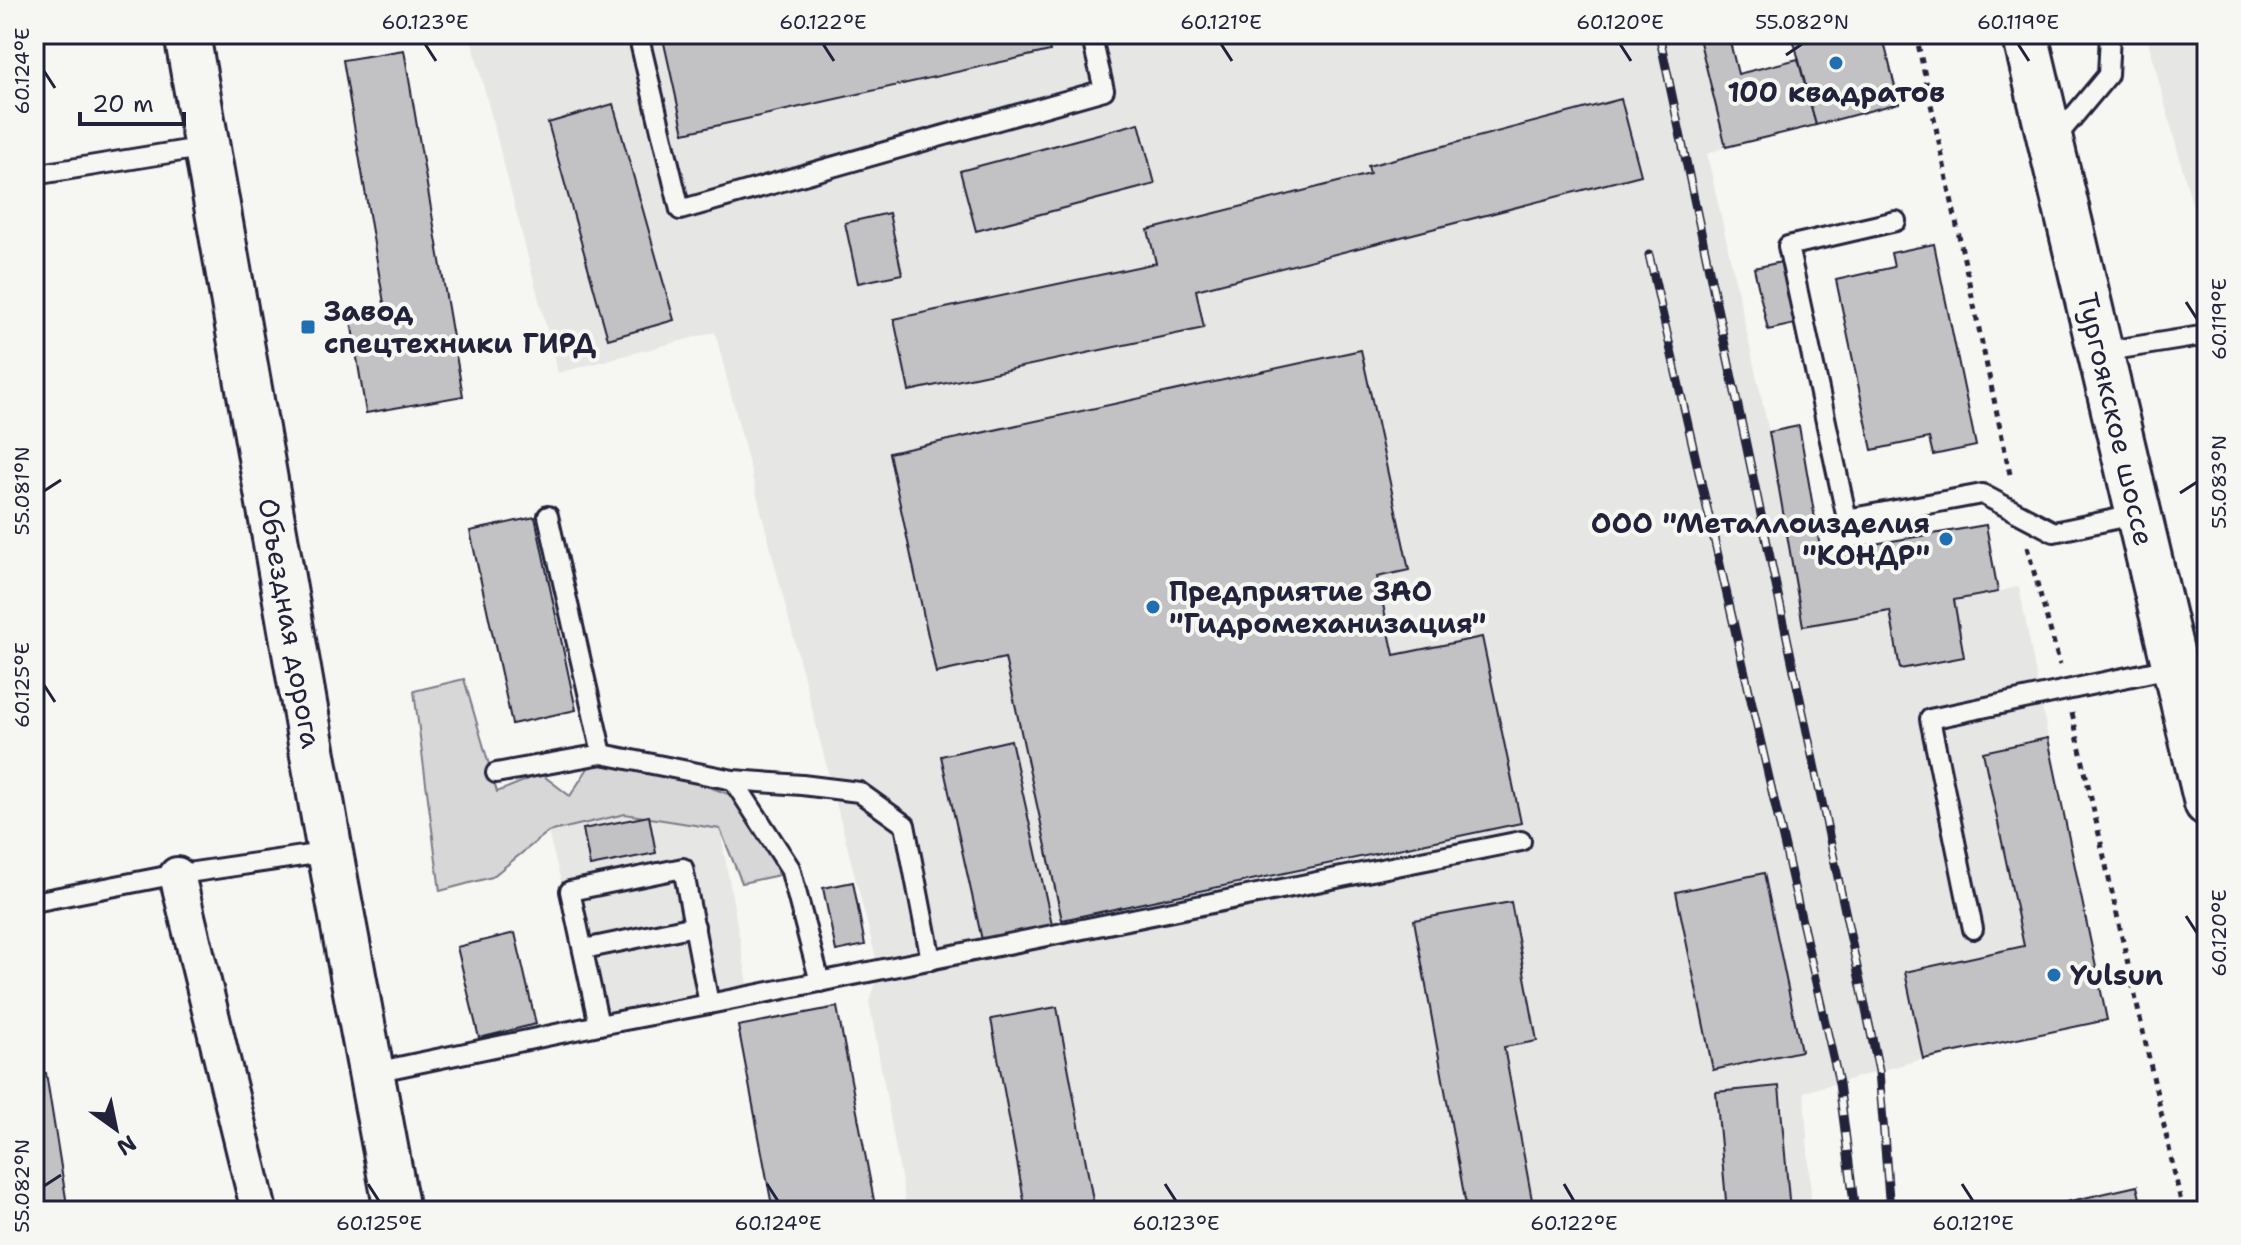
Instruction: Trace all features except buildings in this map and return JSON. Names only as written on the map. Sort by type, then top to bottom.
[{"type":"main road","name":"Объездная дорога","points":[[187,34],[330,852],[397,1211]]},
{"type":"main road","name":"Тургоякское шоссе","points":[[2025,34],[2207,803]]},
{"type":"street","points":[[177,875],[259,1211]]},
{"type":"lane","points":[[638,34],[680,210],[1104,90],[1091,34]]},
{"type":"lane","points":[[2051,143],[2108,75],[2110,34]]},
{"type":"lane","points":[[34,175],[206,147]]},
{"type":"lane","points":[[1896,221],[1788,246],[1847,519],[1982,494],[2054,532],[2139,514]]},
{"type":"lane","points":[[2101,352],[2207,335]]},
{"type":"lane","points":[[548,516],[602,754]]},
{"type":"lane","points":[[1973,929],[1930,719],[2175,667]]},
{"type":"lane","points":[[496,773],[602,754],[733,780],[859,792],[905,825],[931,960]]},
{"type":"lane","points":[[733,780],[790,868],[820,982]]},
{"type":"lane","points":[[370,1073],[1521,841]]},
{"type":"lane","points":[[34,902],[177,875],[330,852]]},
{"type":"lane","points":[[599,1025],[570,891],[683,868],[709,1004]]},
{"type":"lane","points":[[584,949],[695,926]]},
{"type":"path","points":[[1916,34],[2018,512],[2067,690],[2183,1211]]},
{"type":"shaded area","points":[[470,34],[1698,34],[1726,147],[1707,154],[1769,432],[1803,626],[1890,611],[1900,669],[1963,657],[1954,600],[2019,586],[2107,1020],[1923,1059],[1804,1092],[1812,1211],[907,1211],[869,1001],[879,970],[715,332],[558,373]]},
{"type":"shaded area","points":[[2146,34],[2207,34],[2207,259]]},
{"type":"shaded area","points":[[464,679],[497,792],[541,774],[570,796],[590,765],[631,766],[690,780],[731,795],[760,834],[779,875],[742,883],[720,829],[625,814],[548,832],[492,877],[440,891],[414,691]]},
{"type":"shaded area","points":[[625,814],[720,829],[750,996],[599,1025],[548,832]]},
{"type":"railway","points":[[1659,34],[1879,1071],[1890,1211]]},
{"type":"railway","points":[[1649,255],[1839,1083],[1855,1211]]},
{"type":"place","name":"100 квадратов","points":[[1836,63]]},
{"type":"place","name":"Завод спецтехники ГИРД","points":[[308,327]]},
{"type":"place","name":"ООО \"Металлоизделия \"КОНДР\"","points":[[1946,539]]},
{"type":"place","name":"Предприятие ЗАО \"Гидромеханизация\"","points":[[1153,607]]},
{"type":"place","name":"Yulsun","points":[[2054,975]]}]
